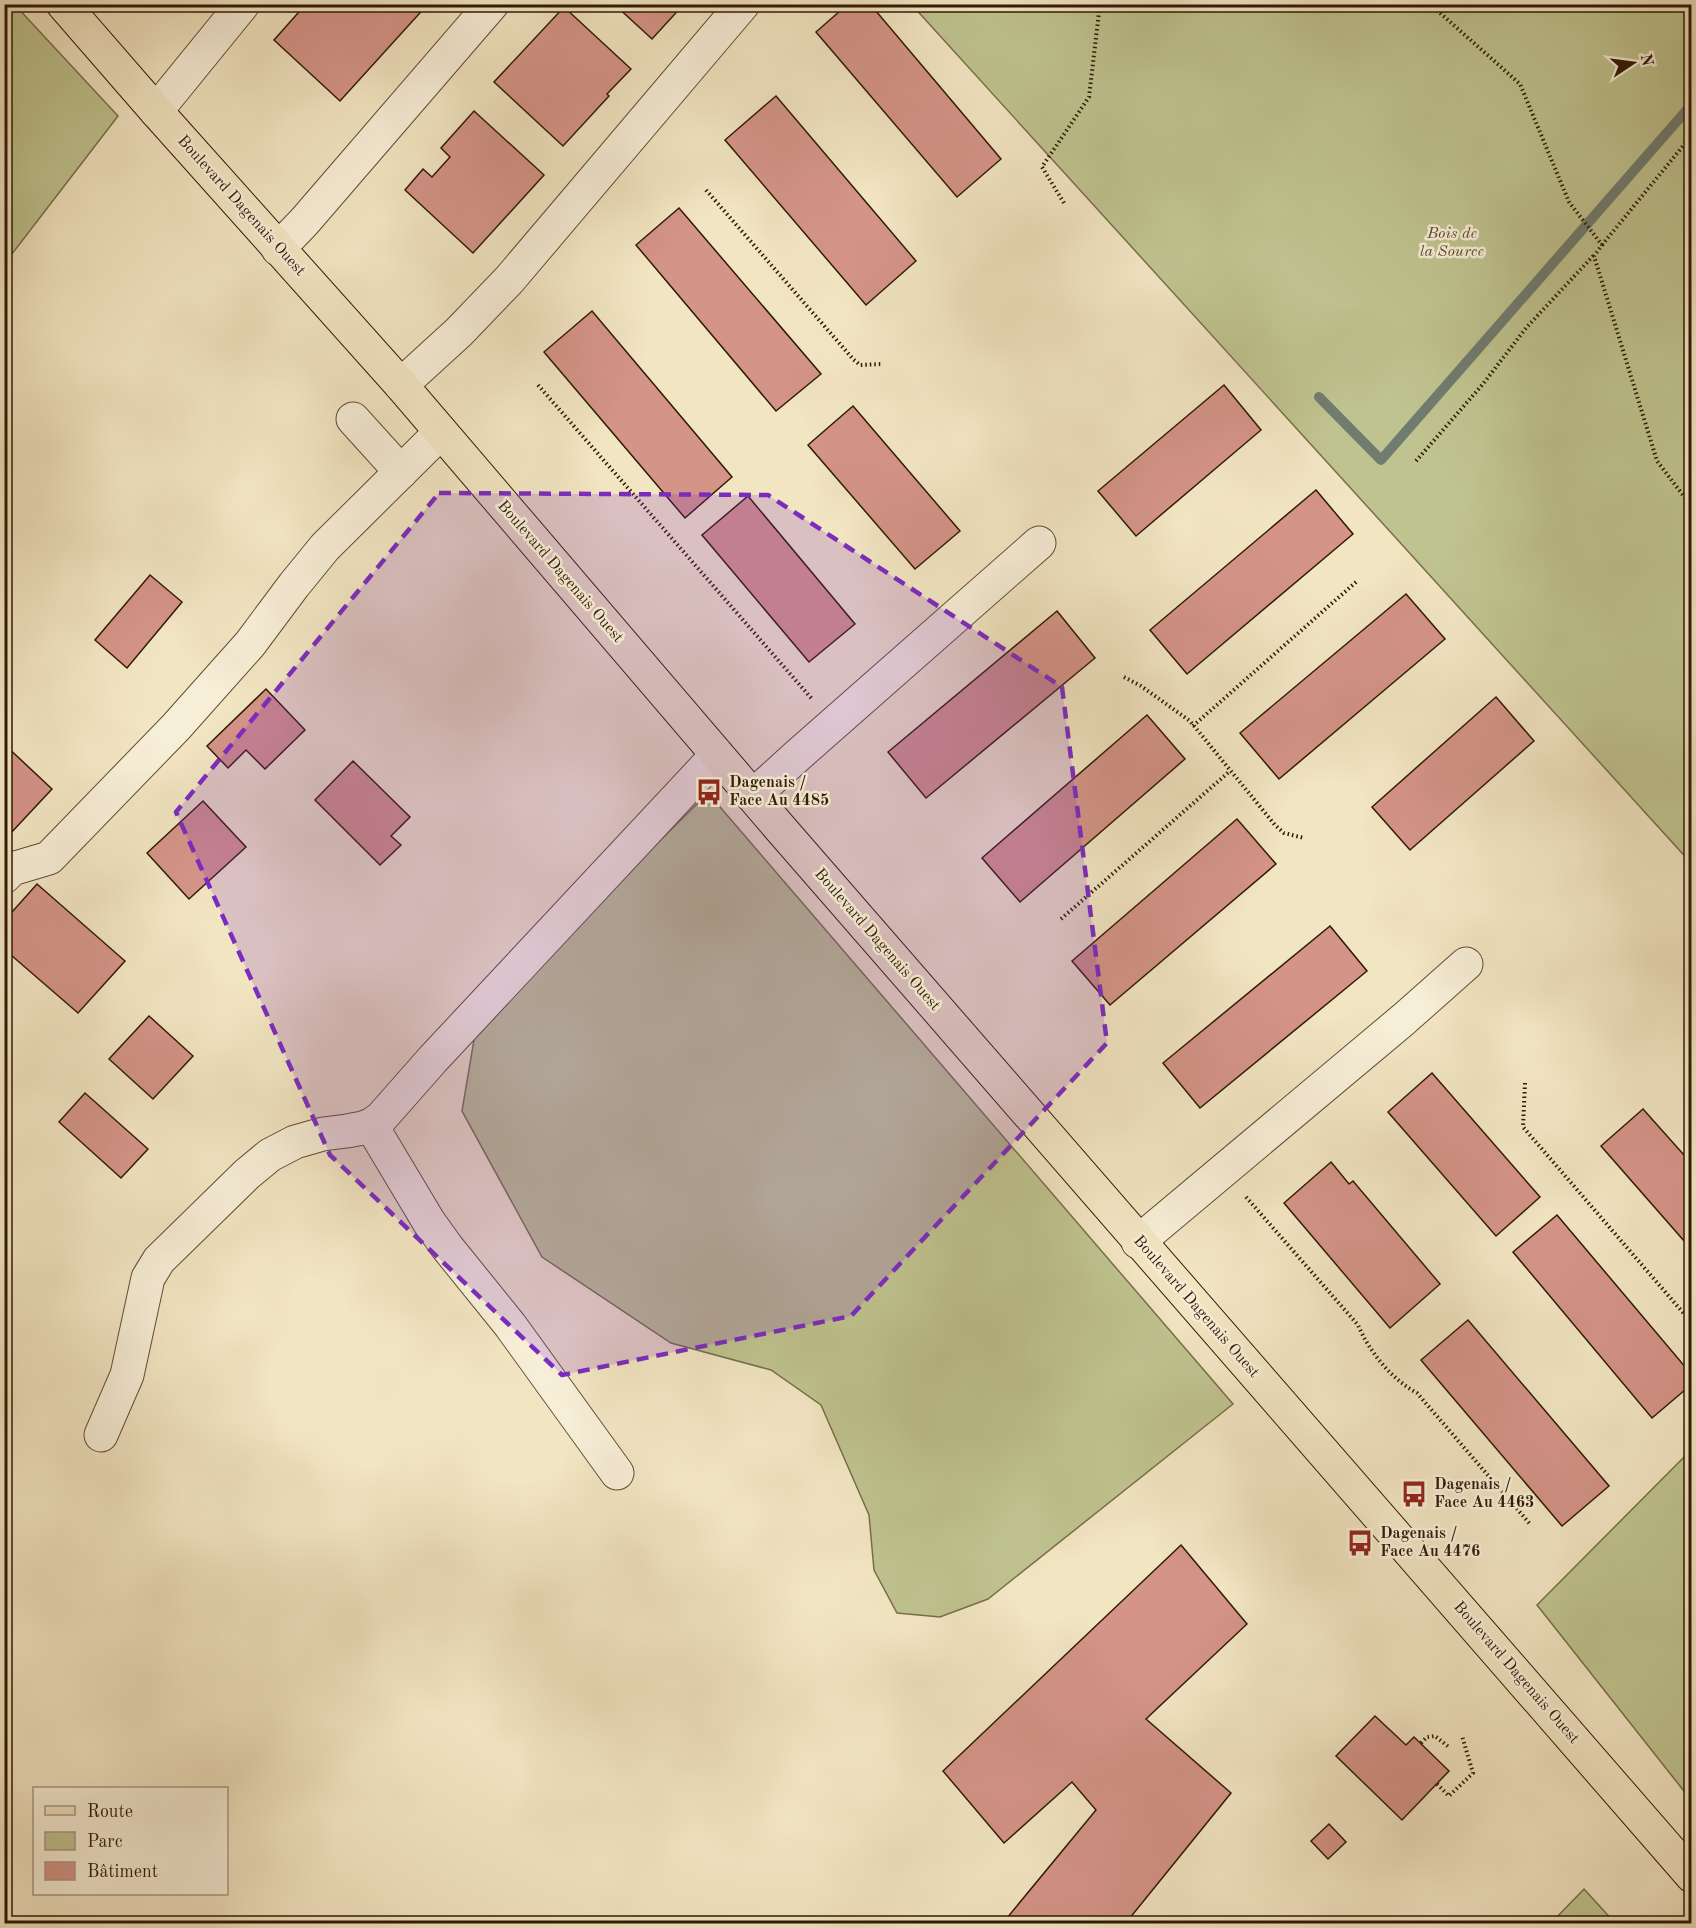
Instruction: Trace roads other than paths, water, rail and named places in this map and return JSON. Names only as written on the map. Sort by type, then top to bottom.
[{"type":"main road","name":"Boulevard Dagenais Ouest","points":[[63,4],[401,385],[1138,1242],[1692,1876]]},
{"type":"lane","points":[[156,111],[243,4]]},
{"type":"lane","points":[[278,249],[304,222],[492,4]]},
{"type":"lane","points":[[401,385],[452,339],[509,280],[743,4]]},
{"type":"lane","points":[[354,418],[400,472]]},
{"type":"lane","points":[[4,877],[12,869],[49,858],[176,727],[250,644],[325,547],[441,432]]},
{"type":"lane","points":[[753,796],[1039,543]]},
{"type":"lane","points":[[101,1435],[127,1375],[147,1278],[159,1260],[247,1174],[270,1155],[304,1139],[372,1125],[381,1118],[433,1059],[717,755]]},
{"type":"lane","points":[[1138,1242],[1467,964]]},
{"type":"lane","points":[[372,1125],[429,1222],[510,1325],[617,1473]]},
{"type":"waterway","points":[[1319,397],[1381,460],[1692,104]]},
{"type":"place","name":"Dagenais / Face Au 4485","points":[[709,792]]},
{"type":"place","name":"Dagenais / Face Au 4463","points":[[1414,1494]]},
{"type":"place","name":"Dagenais / Face Au 4476","points":[[1360,1543]]},
{"type":"park label","name":"Bois de la Source","points":[[1452,243]]}]
